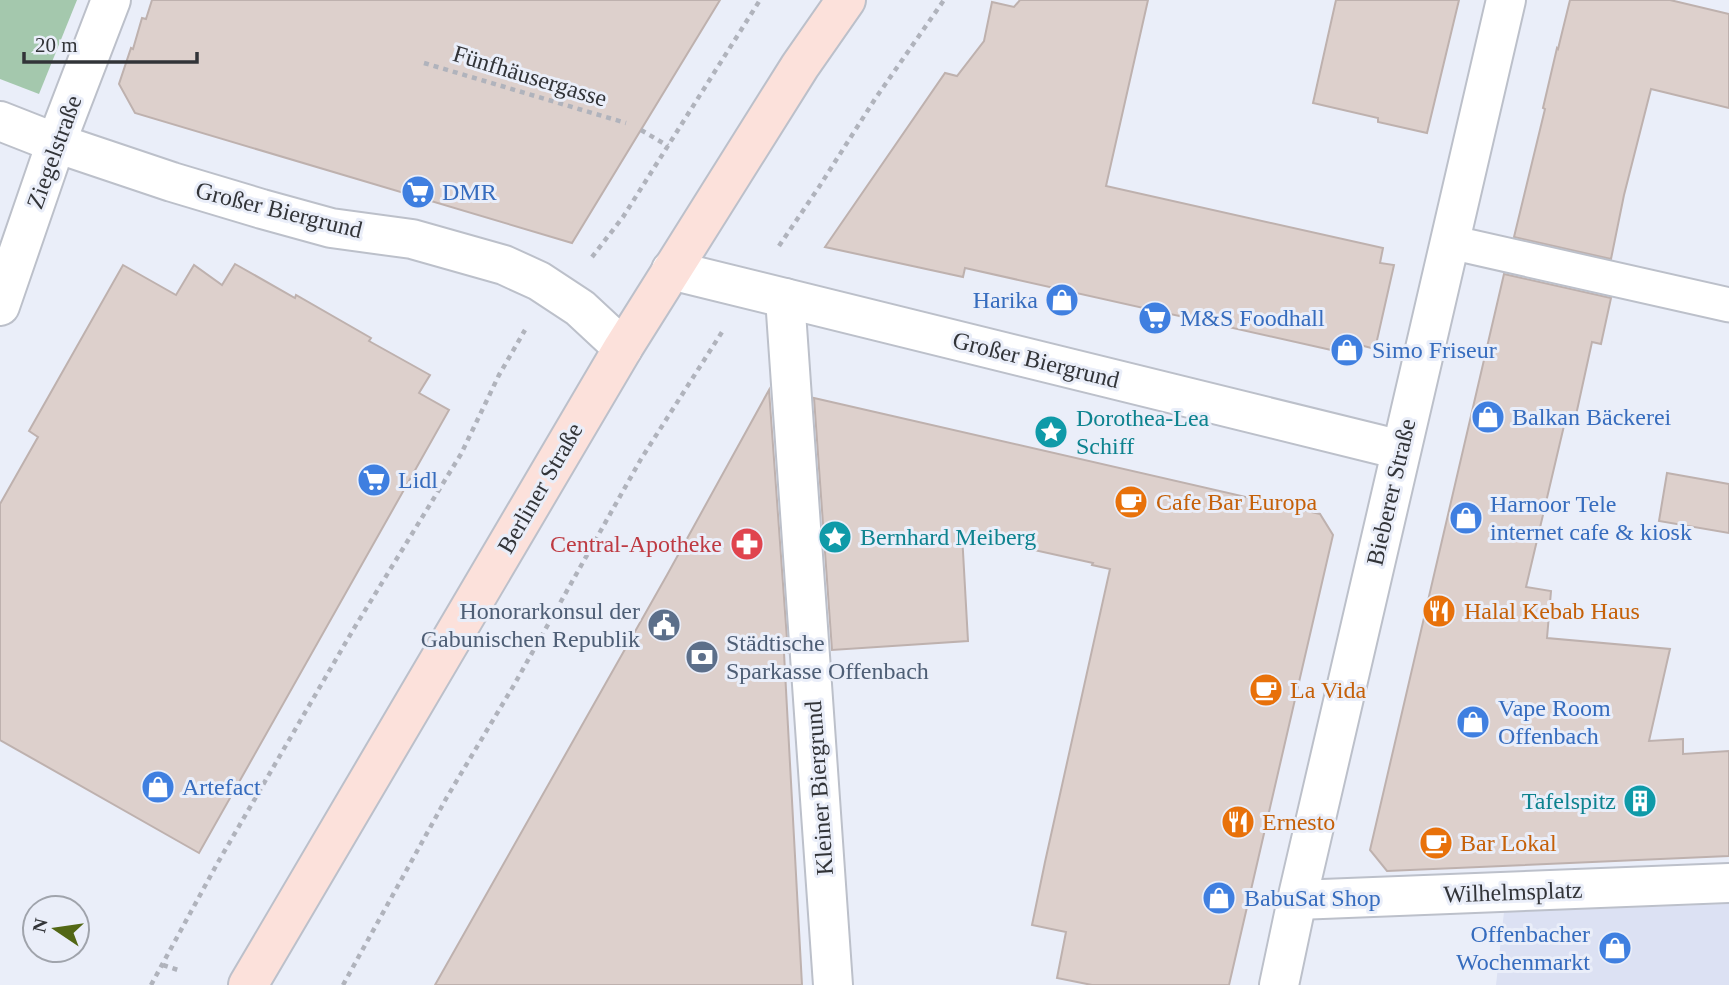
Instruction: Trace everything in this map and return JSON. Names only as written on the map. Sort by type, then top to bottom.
[{"type":"main road","name":"Berliner Straße","points":[[248,985],[623,348],[800,66],[846,0]]},
{"type":"street","name":"Ziegelstraße","points":[[0,306],[56,143],[111,0]]},
{"type":"street","name":"Bieberer Straße","points":[[1279,985],[1506,0]]},
{"type":"street","name":"Großer Biergrund","points":[[0,121],[172,182],[331,228],[412,239],[504,265],[539,281],[580,308],[623,348]]},
{"type":"street","name":"Großer Biergrund","points":[[671,270],[1401,450]]},
{"type":"street","name":"Kleiner Biergrund","points":[[767,294],[833,985]]},
{"type":"street","name":"Wilhelmsplatz","points":[[1297,900],[1729,883]]},
{"type":"lane","points":[[1450,242],[1729,305]]},
{"type":"path","points":[[151,985],[217,864],[353,629],[461,454],[499,375],[525,330],[562,296],[623,216],[760,0]]},
{"type":"path","points":[[343,985],[447,797],[514,685],[641,459],[767,294],[819,187],[875,99],[944,0]]},
{"type":"path","name":"Fünfhäusergasse","points":[[424,63],[626,123]]},
{"type":"path","points":[[641,130],[668,146]]},
{"type":"path","points":[[163,965],[178,970]]},
{"type":"shaded area","name":"Offenbacher Wochenmarkt","points":[[1729,904],[1729,985],[1496,985],[1504,912]]},
{"type":"green space","points":[[0,0],[77,0],[39,94],[0,79]]},
{"type":"building","points":[[152,0],[720,0],[572,243],[135,113],[119,84],[142,18],[146,19]]},
{"type":"building","points":[[1020,0],[1148,0],[1106,186],[1383,248],[1380,263],[1394,265],[1375,349],[1360,345],[1358,356],[965,268],[963,277],[825,247],[945,73],[957,76],[984,41],[992,2],[1014,7]]},
{"type":"building","points":[[1336,0],[1459,0],[1427,133],[1313,103]]},
{"type":"building","points":[[1570,0],[1670,0],[1729,14],[1729,108],[1651,89],[1611,259],[1514,237]]},
{"type":"building","points":[[235,264],[295,298],[296,295],[430,375],[419,393],[449,410],[199,853],[0,740],[0,504],[38,437],[29,431],[123,265],[176,295],[194,265],[222,285]]},
{"type":"building","points":[[1504,274],[1611,298],[1601,344],[1592,342],[1576,415],[1567,413],[1526,587],[1551,591],[1547,638],[1670,649],[1649,741],[1683,739],[1683,754],[1729,751],[1729,856],[1387,871],[1370,850]]},
{"type":"building","name":"Städtische Sparkasse Offenbach","points":[[769,390],[788,653],[784,653],[802,985],[435,985],[667,575]]},
{"type":"building","points":[[814,398],[1320,514],[1333,535],[1229,985],[1092,985],[1057,978],[1066,932],[1032,925],[1110,569],[962,534],[968,641],[832,650]]},
{"type":"building","points":[[1667,473],[1729,484],[1729,533],[1659,521]]},
{"type":"place","name":"DMR","points":[[418,192]]},
{"type":"place","name":"Harika","points":[[1062,300]]},
{"type":"place","name":"M&S Foodhall","points":[[1155,318]]},
{"type":"place","name":"Simo Friseur","points":[[1347,350]]},
{"type":"place","name":"Balkan Bäckerei","points":[[1488,417]]},
{"type":"place","name":"Dorothea-Lea Schiff","points":[[1051,432]]},
{"type":"place","name":"Lidl","points":[[374,480]]},
{"type":"place","name":"Cafe Bar Europa","points":[[1131,502]]},
{"type":"place","name":"Harnoor Tele internet cafe & kiosk","points":[[1466,518]]},
{"type":"place","name":"Bernhard Meiberg","points":[[835,537]]},
{"type":"place","name":"Central-Apotheke","points":[[747,544]]},
{"type":"place","name":"Halal Kebab Haus","points":[[1439,611]]},
{"type":"place","name":"Honorarkonsul der Gabunischen Republik","points":[[664,625]]},
{"type":"place","name":"Städtische Sparkasse Offenbach","points":[[702,657]]},
{"type":"place","name":"La Vida","points":[[1266,690]]},
{"type":"place","name":"Vape Room Offenbach","points":[[1473,722]]},
{"type":"place","name":"Artefact","points":[[158,787]]},
{"type":"place","name":"Tafelspitz","points":[[1640,801]]},
{"type":"place","name":"Ernesto","points":[[1238,822]]},
{"type":"place","name":"Bar Lokal","points":[[1436,843]]},
{"type":"place","name":"BabuSat Shop","points":[[1219,898]]},
{"type":"place","name":"Offenbacher Wochenmarkt","points":[[1615,948]]}]
